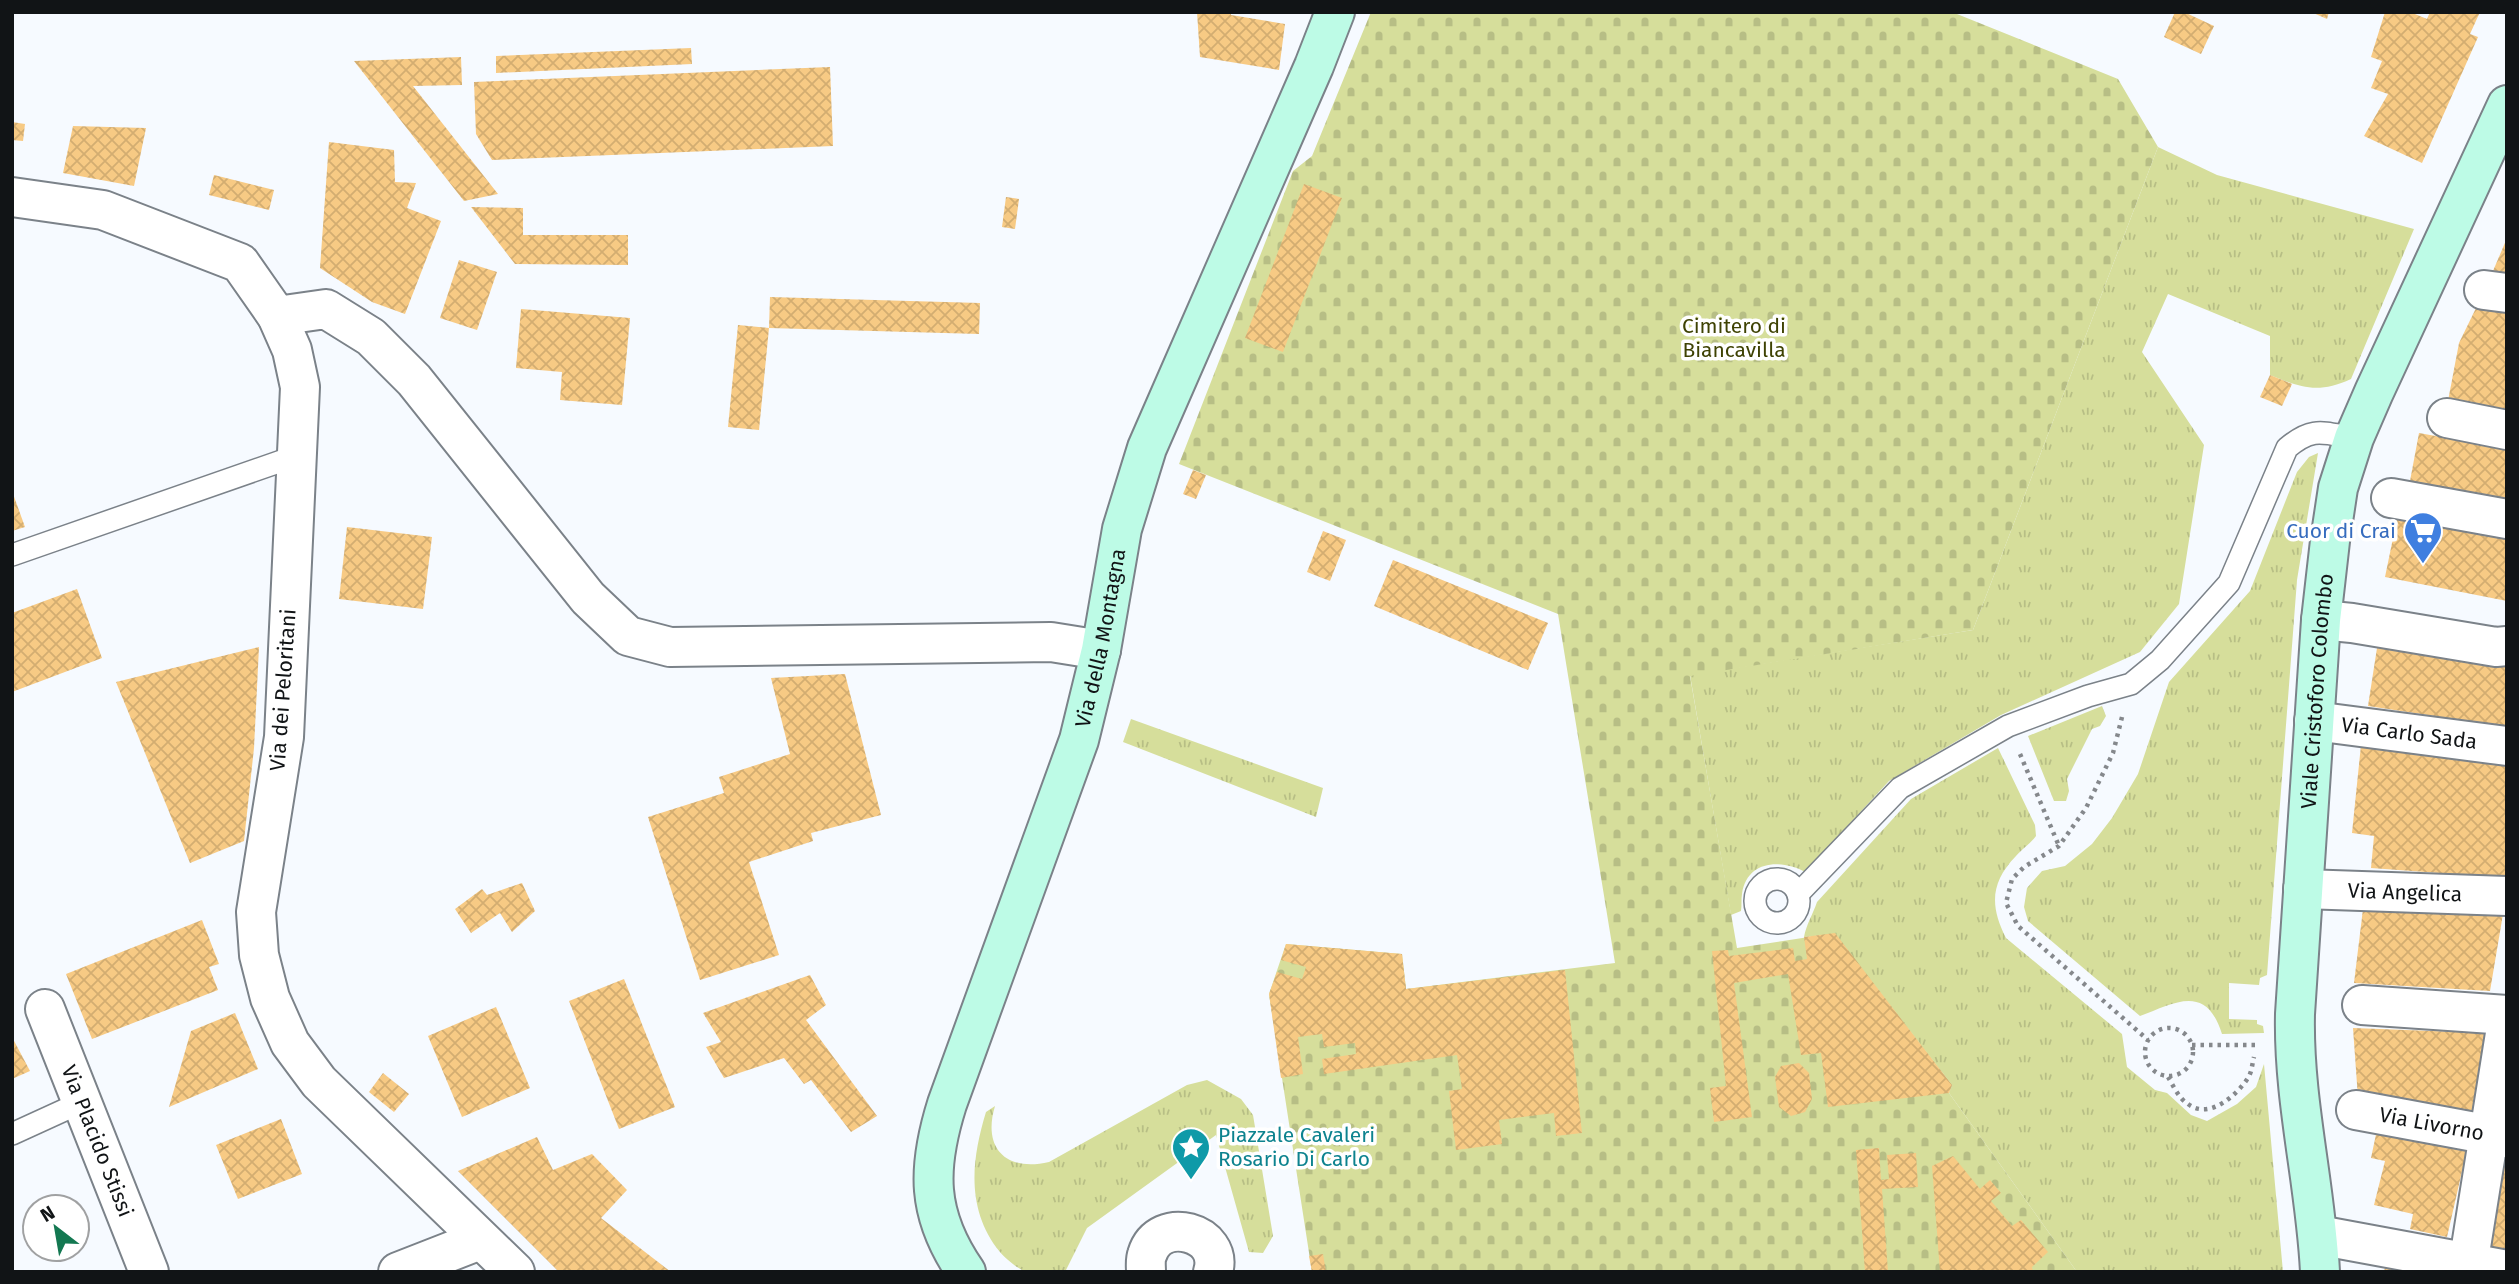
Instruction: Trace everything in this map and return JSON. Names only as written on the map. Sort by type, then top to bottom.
[{"type":"street","name":"Via della Montagna","points":[[966,1272],[948,1241],[936,1210],[932,1176],[935,1143],[1079,740],[1101,650],[1122,529],[1147,448],[1335,12]]},
{"type":"street","name":"Viale Cristoforo Colombo","points":[[2319,1253],[2294,1047],[2321,620],[2338,488],[2354,438],[2507,105]]},
{"type":"street","name":"Via dei Peloritani","points":[[12,197],[103,209],[240,263],[277,316],[292,350],[300,387],[284,737],[256,912],[259,955],[270,998],[290,1043],[319,1082],[515,1272]]},
{"type":"street","points":[[277,316],[326,309],[371,337],[414,380],[587,598],[628,636],[670,647],[1051,642],[1101,650]]},
{"type":"street","points":[[2447,418],[2507,430]]},
{"type":"street","points":[[2390,498],[2507,519]]},
{"type":"street","points":[[2321,620],[2496,647],[2507,646]]},
{"type":"street","name":"Via Carlo Sada","points":[[2314,721],[2507,746]]},
{"type":"street","name":"Via Angelica","points":[[2303,889],[2507,896]]},
{"type":"street","points":[[2362,1005],[2507,1015]]},
{"type":"street","name":"Via Placido Stissi","points":[[45,1009],[149,1272]]},
{"type":"street","points":[[2468,1267],[2498,1136],[2507,1021]]},
{"type":"street","name":"Via Livorno","points":[[2356,1110],[2498,1136]]},
{"type":"street","points":[[1146,1272],[1147,1255],[1157,1238],[1175,1230],[1195,1233],[1210,1246],[1215,1265],[1213,1272]]},
{"type":"street","points":[[398,1272],[480,1240]]},
{"type":"street","points":[[2319,1253],[2507,1270]]},
{"type":"lane","points":[[1798,894],[1900,788],[2008,726],[2088,696],[2131,684],[2160,660],[2229,583],[2287,448],[2303,435],[2311,433],[2354,438]]},
{"type":"lane","points":[[12,555],[296,456]]},
{"type":"lane","points":[[12,1134],[82,1102]]},
{"type":"path","points":[[2131,684],[2113,753],[2086,808],[2059,846],[2024,867],[2012,879],[2006,903],[2018,926],[2148,1040]]},
{"type":"path","points":[[2008,726],[2059,846]]},
{"type":"path","points":[[2168,1077],[2183,1072],[2192,1060],[2192,1045],[2185,1033],[2172,1028],[2158,1030],[2148,1040],[2144,1052],[2147,1064],[2156,1073],[2168,1077],[2188,1105],[2206,1110],[2222,1104],[2250,1076],[2256,1045],[2192,1045]]},
{"type":"green space","name":"Cimitero di Biancavilla","points":[[1371,12],[1952,12],[2118,79],[2158,147],[1973,630],[1690,676],[1737,948],[1835,933],[1952,1085],[1949,1093],[2077,1272],[1312,1272],[1269,994],[1286,944],[1402,954],[1406,989],[1615,963],[1558,614],[1179,464],[1293,171],[1312,156]]},
{"type":"green space","points":[[2158,147],[2217,175],[2414,229],[2351,379],[2329,387],[2310,388],[2270,375],[2270,336],[2168,294],[2142,352],[2204,445],[2179,604],[2140,652],[2001,715],[1889,781],[1805,872],[1776,864],[1758,869],[1745,883],[1741,911],[1731,915],[1690,675],[1973,630]]},
{"type":"green space","points":[[2318,453],[2297,580],[2267,975],[2260,978],[2259,985],[2229,983],[2229,1019],[2257,1020],[2257,1024],[2263,1026],[2264,1033],[2222,1034],[2215,1018],[2198,1002],[2177,1003],[2140,1016],[2028,921],[2024,907],[2027,888],[2042,871],[2065,866],[2092,844],[2112,818],[2138,774],[2169,682],[2250,591],[2297,472],[2309,457]]},
{"type":"green space","points":[[2102,706],[2106,716],[2100,726],[2092,729],[2067,779],[2069,791],[2066,801],[2054,801],[2028,736]]},
{"type":"green space","points":[[1131,719],[1323,788],[1316,817],[1123,742]]},
{"type":"green space","points":[[1998,748],[2035,825],[2036,836],[2007,866],[1997,885],[1995,905],[2006,938],[2122,1034],[2127,1067],[2155,1090],[2167,1093],[2191,1115],[2207,1121],[2237,1104],[2256,1087],[2264,1064],[2283,1272],[2077,1272],[1949,1093],[1952,1085],[1835,934],[1804,937],[1817,902],[1911,799]]},
{"type":"green space","points":[[1207,1080],[1241,1099],[1253,1115],[1273,1236],[1263,1253],[1249,1252],[1216,1135],[1087,1228],[1065,1272],[1026,1272],[1012,1264],[1000,1252],[981,1219],[975,1185],[977,1149],[986,1112],[995,1106],[992,1134],[1001,1154],[1021,1164],[1049,1162],[1187,1085]]},
{"type":"building","points":[[1197,12],[1231,12],[1231,15],[1285,24],[1279,70],[1200,57]]},
{"type":"building","points":[[2175,12],[2184,12],[2214,26],[2201,54],[2164,37]]},
{"type":"building","points":[[2311,12],[2329,12],[2327,19]]},
{"type":"building","points":[[2385,12],[2410,12],[2427,19],[2430,12],[2480,12],[2470,34],[2478,37],[2422,163],[2364,136],[2388,94],[2371,88],[2382,61],[2371,57]]},
{"type":"building","points":[[691,48],[692,64],[496,73],[496,56]]},
{"type":"building","points":[[461,57],[462,85],[413,86],[498,194],[464,201],[354,61]]},
{"type":"building","points":[[830,67],[833,146],[492,160],[476,134],[474,82]]},
{"type":"building","points":[[12,122],[25,124],[23,141],[12,140]]},
{"type":"building","points":[[73,126],[146,128],[134,186],[63,173]]},
{"type":"building","points":[[329,142],[394,150],[395,182],[416,183],[407,208],[441,221],[405,314],[372,302],[320,268]]},
{"type":"building","points":[[214,175],[274,190],[269,210],[209,195]]},
{"type":"building","points":[[1304,184],[1342,198],[1283,352],[1245,338]]},
{"type":"building","points":[[1006,197],[1019,199],[1015,229],[1002,227]]},
{"type":"building","points":[[471,207],[523,208],[523,235],[628,235],[628,265],[515,264]]},
{"type":"building","points":[[2507,238],[2507,273],[2493,271]]},
{"type":"building","points":[[459,260],[497,272],[477,330],[440,318]]},
{"type":"building","points":[[770,297],[980,303],[979,334],[769,328]]},
{"type":"building","points":[[2478,304],[2507,309],[2507,412],[2448,401],[2459,343]]},
{"type":"building","points":[[521,309],[630,318],[622,405],[560,400],[562,372],[516,368]]},
{"type":"building","points":[[738,325],[769,328],[759,430],[728,427]]},
{"type":"building","points":[[2270,375],[2292,384],[2282,406],[2260,397]]},
{"type":"building","points":[[2419,433],[2507,449],[2507,501],[2410,481]]},
{"type":"building","points":[[1193,470],[1206,475],[1196,499],[1183,494]]},
{"type":"building","points":[[12,491],[25,527],[12,531]]},
{"type":"building","points":[[2398,514],[2507,535],[2507,601],[2385,577]]},
{"type":"building","points":[[347,527],[432,537],[423,609],[339,599]]},
{"type":"building","points":[[1323,531],[1346,540],[1330,581],[1307,572]]},
{"type":"building","points":[[1393,560],[1548,623],[1528,670],[1374,606]]},
{"type":"building","points":[[77,589],[102,658],[12,692],[12,613]]},
{"type":"building","points":[[259,647],[254,748],[244,841],[190,863],[116,682]]},
{"type":"building","points":[[2377,648],[2507,667],[2507,727],[2368,706]]},
{"type":"building","points":[[845,674],[881,815],[811,833],[813,841],[749,862],[779,955],[700,980],[648,817],[724,793],[719,777],[790,754],[771,678]]},
{"type":"building","points":[[2361,745],[2507,763],[2507,878],[2371,868],[2374,836],[2352,833]]},
{"type":"building","points":[[522,883],[535,911],[512,932],[500,913],[471,933],[455,909],[482,889],[487,895]]},
{"type":"building","points":[[2363,909],[2503,914],[2490,991],[2354,983]]},
{"type":"building","points":[[202,920],[219,964],[209,967],[218,990],[92,1039],[66,974]]},
{"type":"building","points":[[1835,933],[1952,1085],[1949,1093],[1828,1107],[1821,1053],[1801,1055],[1788,974],[1734,983],[1752,1117],[1714,1122],[1710,1088],[1726,1086],[1712,951],[1728,950],[1729,956],[1793,948],[1795,961],[1807,959],[1804,937]]},
{"type":"building","points":[[1286,944],[1402,954],[1406,989],[1565,970],[1582,1133],[1556,1136],[1554,1113],[1499,1120],[1502,1144],[1456,1150],[1449,1091],[1462,1089],[1457,1055],[1324,1074],[1322,1059],[1356,1054],[1355,1043],[1324,1047],[1322,1034],[1298,1037],[1303,1074],[1281,1078],[1269,994],[1277,972],[1302,979],[1306,967],[1281,960]]},
{"type":"building","points":[[810,975],[826,1005],[806,1020],[877,1116],[851,1132],[811,1080],[804,1084],[784,1058],[724,1078],[706,1047],[721,1042],[703,1013]]},
{"type":"building","points":[[624,979],[675,1107],[619,1129],[569,1001]]},
{"type":"building","points":[[496,1007],[530,1088],[462,1117],[428,1036]]},
{"type":"building","points":[[235,1013],[258,1069],[169,1107],[191,1031]]},
{"type":"building","points":[[2353,1028],[2486,1033],[2473,1117],[2358,1098]]},
{"type":"building","points":[[12,1037],[30,1071],[12,1079]]},
{"type":"building","points":[[1799,1063],[1809,1073],[1812,1099],[1805,1112],[1791,1116],[1779,1107],[1775,1077],[1781,1066]]},
{"type":"building","points":[[383,1073],[409,1094],[394,1112],[369,1092]]},
{"type":"building","points":[[281,1119],[302,1174],[238,1199],[216,1145]]},
{"type":"building","points":[[2378,1125],[2468,1145],[2447,1237],[2410,1229],[2413,1214],[2374,1205],[2385,1161],[2371,1158]]},
{"type":"building","points":[[537,1137],[553,1170],[592,1154],[627,1190],[601,1218],[671,1272],[559,1272],[458,1171]]},
{"type":"building","points":[[1879,1148],[1881,1180],[1889,1179],[1887,1155],[1916,1153],[1918,1187],[1882,1189],[1888,1272],[1865,1272],[1856,1150]]},
{"type":"building","points":[[2501,1150],[2507,1151],[2507,1254],[2490,1251]]},
{"type":"building","points":[[1953,1156],[1980,1189],[1990,1180],[2001,1193],[1991,1201],[2012,1226],[2021,1220],[2048,1252],[2032,1267],[2033,1272],[1940,1272],[1932,1166]]},
{"type":"building","points":[[1323,1254],[1326,1272],[1312,1272],[1309,1256]]},
{"type":"building","points":[[2385,1267],[2404,1270],[2404,1272],[2384,1272]]},
{"type":"place","name":"Cuor di Crai","points":[[2423,565]]},
{"type":"place","name":"Piazzale Cavaleri Rosario Di Carlo","points":[[1191,1181]]}]
